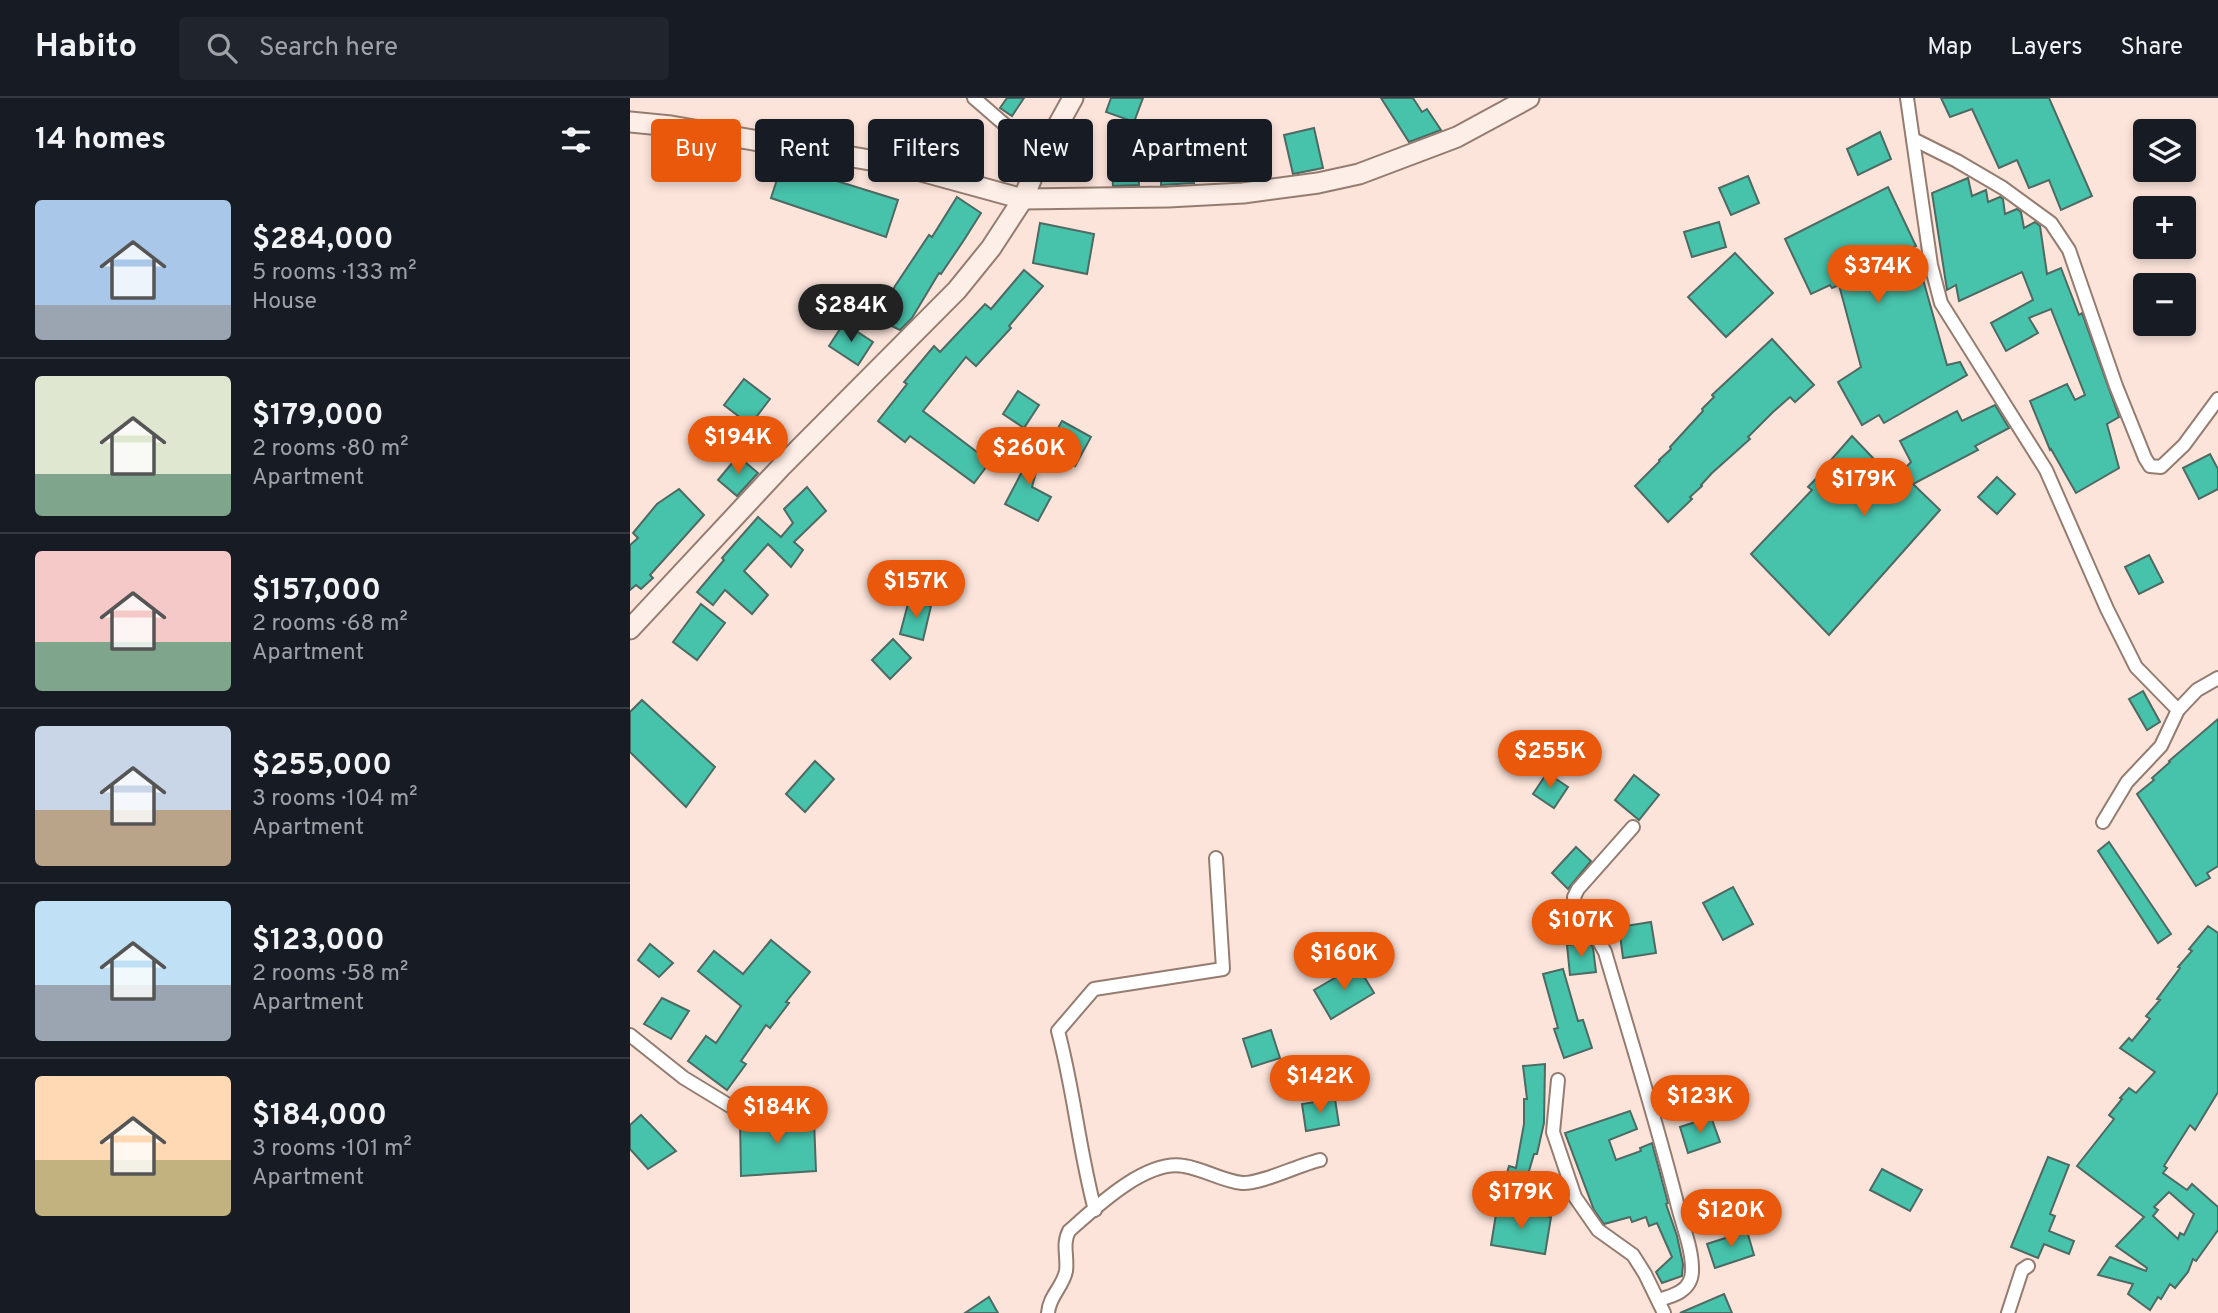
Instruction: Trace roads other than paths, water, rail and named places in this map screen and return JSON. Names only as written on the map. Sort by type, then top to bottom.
[{"type":"street","points":[[974,98],[998,119]]},
{"type":"street","points":[[1061,119],[1073,98]]},
{"type":"street","points":[[630,122],[685,128],[899,165],[1023,198],[1168,197],[1318,183],[1359,174],[1457,137],[1529,98]]},
{"type":"street","points":[[1907,98],[1931,265],[1941,303],[2046,470],[2107,609],[2136,667],[2178,710]]},
{"type":"street","points":[[1913,139],[2003,188],[2051,223],[2060,234],[2069,250],[2116,386],[2150,466],[2161,467],[2174,456],[2218,399]]},
{"type":"street","points":[[630,629],[781,467],[957,290],[991,248],[1023,198],[1030,182]]},
{"type":"street","points":[[2103,822],[2127,782],[2161,746],[2178,710],[2197,690],[2218,678]]},
{"type":"street","points":[[1633,827],[1574,897],[1576,907],[1605,952],[1690,1255],[1692,1273],[1688,1286],[1676,1295],[1658,1300]]},
{"type":"street","points":[[1095,1210],[1086,1177],[1068,1068],[1058,1031],[1094,989],[1223,969],[1216,858]]},
{"type":"street","points":[[630,1035],[684,1078],[735,1109]]},
{"type":"street","points":[[1558,1080],[1553,1132],[1575,1197],[1598,1230],[1633,1255],[1664,1313]]},
{"type":"street","points":[[1048,1313],[1053,1293],[1062,1282],[1066,1270],[1065,1238],[1069,1231],[1134,1179],[1159,1167],[1180,1165],[1242,1183],[1320,1160]]},
{"type":"street","points":[[2008,1313],[2022,1270],[2028,1266]]}]
